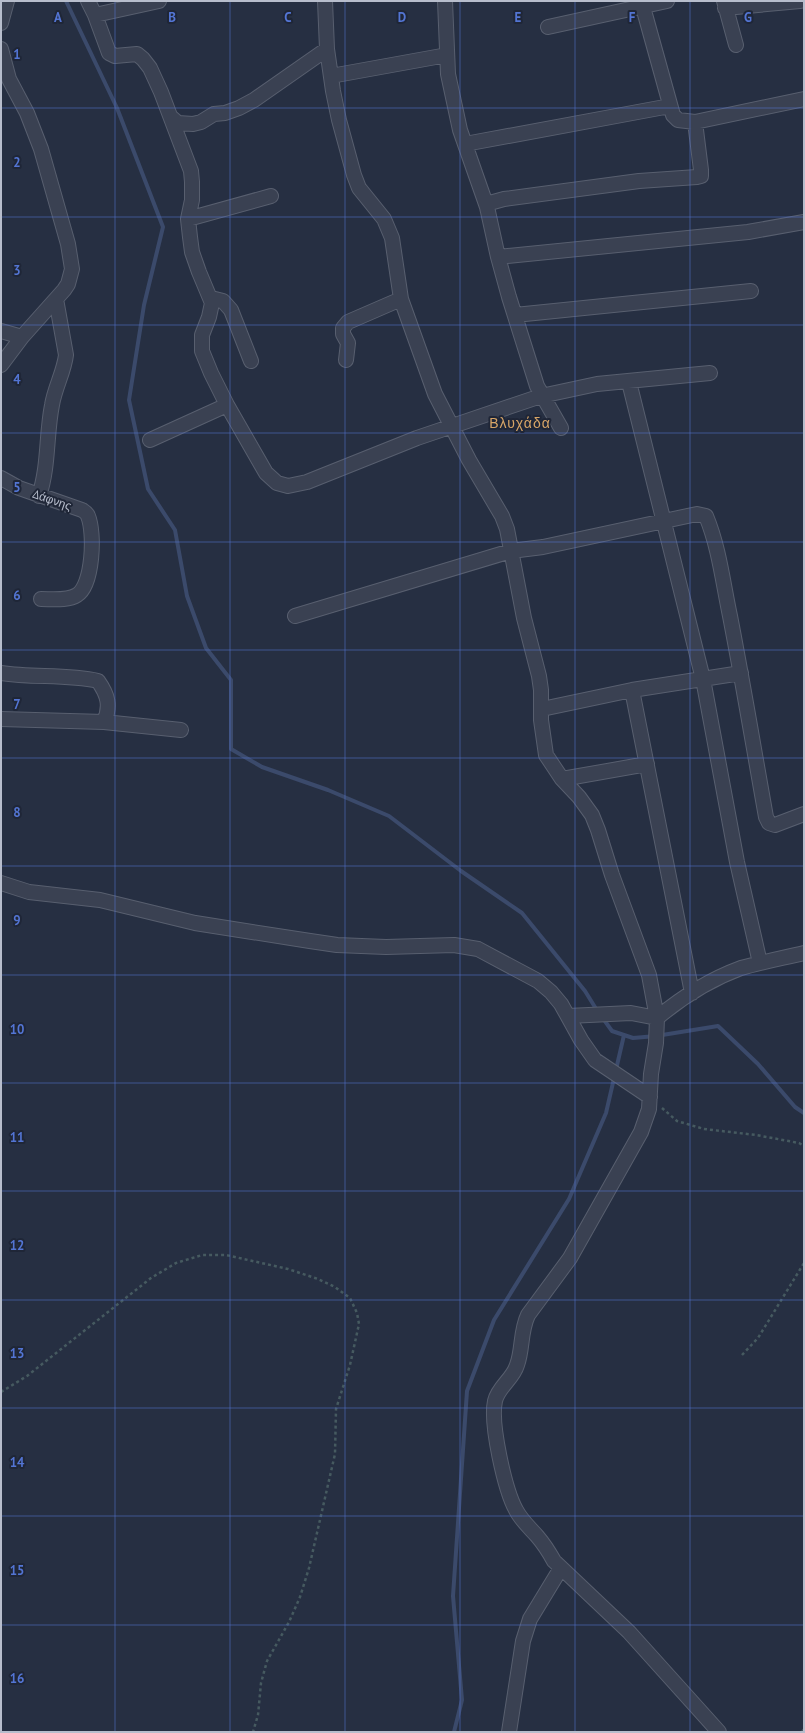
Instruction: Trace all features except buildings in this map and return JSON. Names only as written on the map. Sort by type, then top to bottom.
[{"type":"street","points":[[1,23],[7,1]]},
{"type":"street","points":[[88,1],[95,15],[109,53],[115,56],[136,54],[144,59],[171,117],[190,171],[192,182],[192,200],[188,219],[192,252],[206,290],[211,298],[212,308],[202,335],[202,351],[211,373],[227,404],[266,474],[277,483],[288,486],[307,482],[417,438],[541,396],[597,384],[710,373]]},
{"type":"street","points":[[95,15],[159,1]]},
{"type":"street","points":[[325,1],[327,49],[331,76],[339,120],[354,175],[359,188],[384,219],[392,238],[401,299],[427,376],[469,460],[502,516],[507,529],[524,618],[539,676],[542,727],[546,755],[562,779],[579,797],[592,815],[612,875],[649,975],[657,1018],[656,1043],[648,1113],[641,1132],[620,1172],[570,1258],[528,1315],[523,1325],[520,1357],[517,1366],[514,1374],[504,1385],[495,1400],[497,1446],[510,1496],[516,1511],[546,1547],[554,1561],[629,1632],[720,1732]]},
{"type":"street","points":[[445,1],[450,90],[486,204],[498,257],[541,396],[561,428]]},
{"type":"street","points":[[548,27],[667,1]]},
{"type":"street","points":[[736,45],[724,5],[800,1]]},
{"type":"street","points":[[643,7],[670,106],[673,115],[678,120],[696,122],[804,99]]},
{"type":"street","points":[[171,117],[178,123],[193,124],[201,122],[214,114],[225,113],[239,108],[254,100],[327,49]]},
{"type":"street","points":[[1,54],[9,79],[27,113],[41,149],[71,255],[72,269],[68,284],[1,365]]},
{"type":"street","points":[[331,76],[447,55]]},
{"type":"street","points":[[466,144],[670,106]]},
{"type":"street","points":[[486,204],[504,199],[639,181],[701,176],[702,170],[696,122]]},
{"type":"street","points":[[188,219],[271,196]]},
{"type":"street","points":[[498,257],[748,232],[804,222]]},
{"type":"street","points":[[515,315],[751,291]]},
{"type":"street","points":[[211,298],[223,301],[231,310],[251,361]]},
{"type":"street","points":[[39,496],[45,475],[52,402],[66,359],[63,331],[56,299]]},
{"type":"street","points":[[346,360],[348,343],[343,334],[343,328],[348,322],[401,299]]},
{"type":"street","points":[[1,331],[22,338]]},
{"type":"street","points":[[629,382],[703,679],[737,862],[760,963]]},
{"type":"street","points":[[150,440],[227,404]]},
{"type":"street","name":"Δάφνης","points":[[1,478],[19,488],[82,510],[88,514],[91,532],[90,561],[88,578],[83,590],[76,596],[67,599],[41,599]]},
{"type":"street","points":[[295,616],[511,551],[543,547],[663,520],[697,514],[706,516],[719,562],[741,673],[766,817],[769,823],[775,825],[804,814]]},
{"type":"street","points":[[1,673],[48,677],[86,678],[98,681],[109,702],[108,712],[104,722]]},
{"type":"street","points":[[542,709],[632,690],[741,673]]},
{"type":"street","points":[[632,690],[692,993]]},
{"type":"street","points":[[1,719],[104,722],[181,730]]},
{"type":"street","points":[[562,779],[647,764]]},
{"type":"street","points":[[1,883],[30,892],[106,901],[195,923],[310,941],[360,946],[466,946],[489,955],[538,981],[556,998],[568,1016],[580,1040],[595,1060],[650,1097]]},
{"type":"street","points":[[568,1016],[631,1013],[657,1018],[692,993],[726,974],[760,963],[804,953]]},
{"type":"street","points":[[509,1732],[523,1641],[530,1619],[561,1568]]},
{"type":"path","points":[[650,1097],[677,1121],[704,1129],[756,1135],[799,1143],[804,1146]]},
{"type":"path","points":[[1,1392],[27,1376],[151,1278],[176,1263],[202,1255],[226,1255],[288,1269],[318,1279],[335,1287],[350,1298],[357,1313],[359,1324],[350,1365],[336,1409],[335,1454],[309,1568],[300,1597],[289,1622],[267,1661],[261,1683],[258,1715],[253,1732]]},
{"type":"path","points":[[742,1355],[758,1338],[804,1263]]},
{"type":"waterway","points":[[66,1],[117,108],[163,227],[144,305],[129,400],[148,489],[175,530],[187,596],[206,648],[231,680],[231,749],[262,767],[328,790],[389,816],[461,871],[522,913],[585,991],[598,1012]]},
{"type":"waterway","points":[[602,1017],[612,1031],[633,1038],[656,1036],[718,1026],[758,1064],[795,1107],[804,1113]]},
{"type":"waterway","points":[[454,1732],[462,1700],[453,1596],[467,1391],[494,1320],[569,1199],[606,1113],[624,1035]]},
{"type":"district","name":"Βλυχάδα","points":[[520,423]]}]
